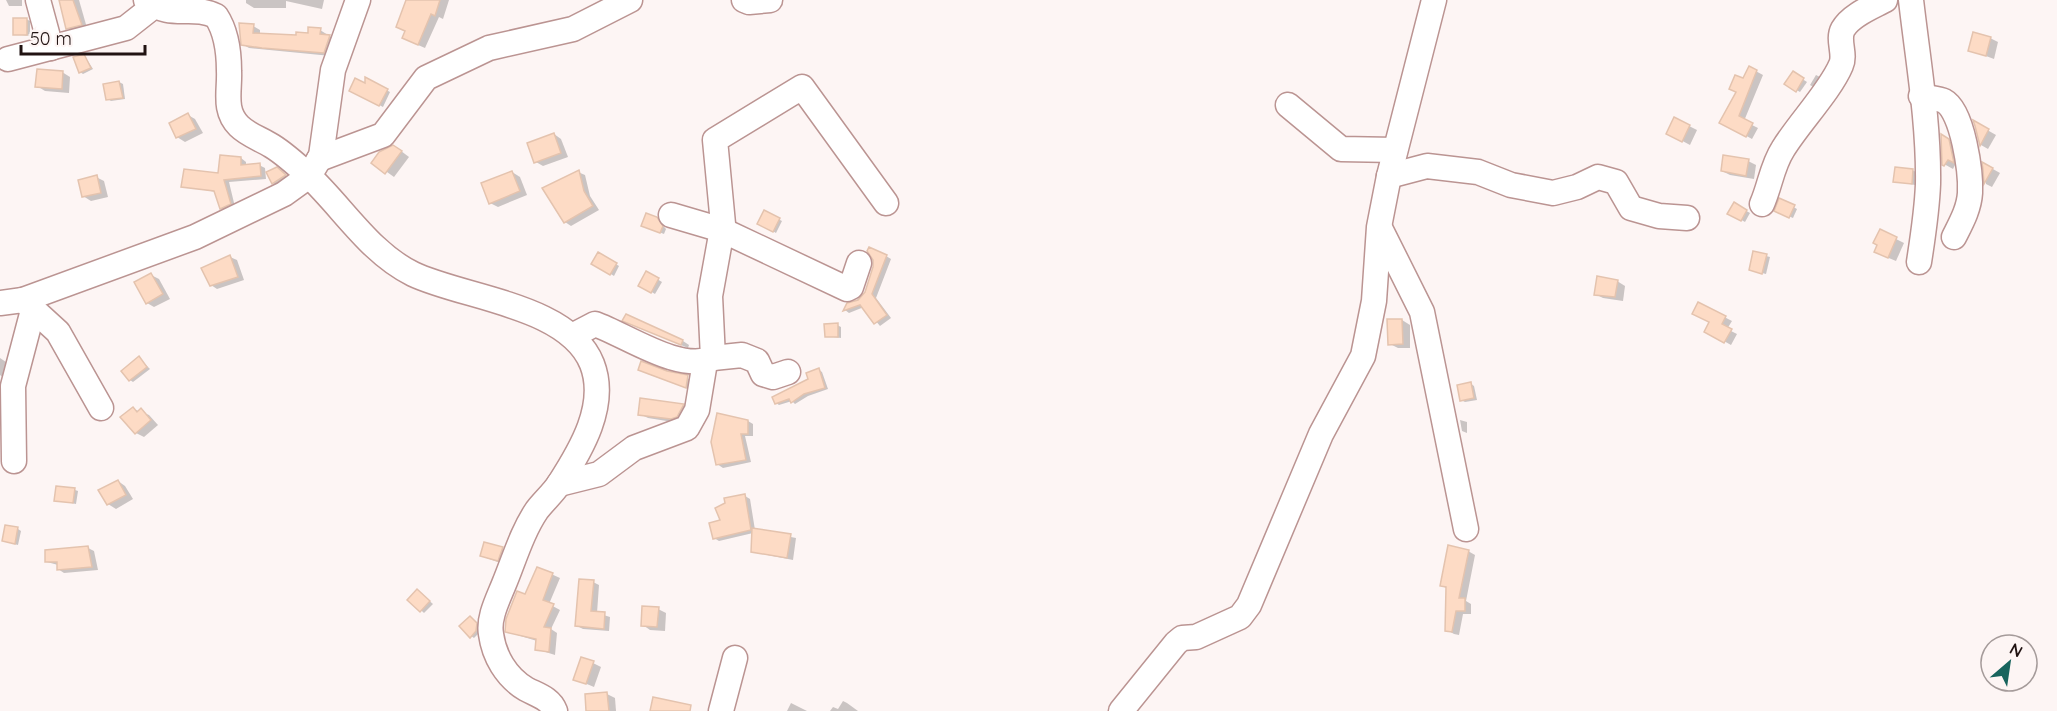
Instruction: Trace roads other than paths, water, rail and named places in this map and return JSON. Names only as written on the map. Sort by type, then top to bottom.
[{"type":"street","points":[[38,0],[51,48]]},
{"type":"street","points":[[314,168],[333,70],[358,0]]},
{"type":"street","points":[[19,305],[195,237],[284,194],[314,168],[383,135],[426,78],[489,48],[573,29],[630,0]]},
{"type":"street","points":[[744,0],[749,2],[770,0]]},
{"type":"street","points":[[1121,711],[1182,638],[1196,637],[1240,617],[1248,605],[1321,434],[1363,357],[1374,301],[1380,227],[1389,176],[1434,0]]},
{"type":"street","points":[[1762,204],[1770,186],[1773,168],[1783,150],[1842,62],[1844,28],[1857,15],[1885,0]]},
{"type":"street","points":[[1911,0],[1928,183],[1926,218],[1919,262]]},
{"type":"street","points":[[8,59],[126,28],[150,3],[166,11],[206,12],[216,16],[223,29],[229,64],[231,115],[245,131],[314,168],[350,222],[392,261],[411,273],[432,282],[514,306],[539,316],[572,336],[592,363],[597,392],[595,416],[559,484],[537,510],[528,526],[495,606],[490,631],[499,663],[523,687],[548,700],[555,711]]},
{"type":"street","points":[[559,484],[599,474],[634,448],[687,428],[697,410],[709,360],[710,296],[722,230],[715,140],[802,87],[886,203]]},
{"type":"street","points":[[1921,96],[1943,100],[1950,106],[1966,146],[1970,193],[1965,215],[1954,237]]},
{"type":"street","points":[[1288,105],[1341,149],[1395,150]]},
{"type":"street","points":[[1389,176],[1426,166],[1478,172],[1511,185],[1553,193],[1577,187],[1598,177],[1616,182],[1631,208],[1659,216],[1687,218]]},
{"type":"street","points":[[671,215],[722,230],[847,289],[851,287],[859,263]]},
{"type":"street","points":[[1380,227],[1422,312],[1466,529]]},
{"type":"street","points":[[19,305],[58,332],[101,408]]},
{"type":"street","points":[[14,461],[13,386],[19,305]]},
{"type":"street","points":[[572,336],[595,324],[687,363],[742,356],[757,361],[763,374],[773,377],[788,372]]},
{"type":"street","points":[[721,711],[735,658]]}]
